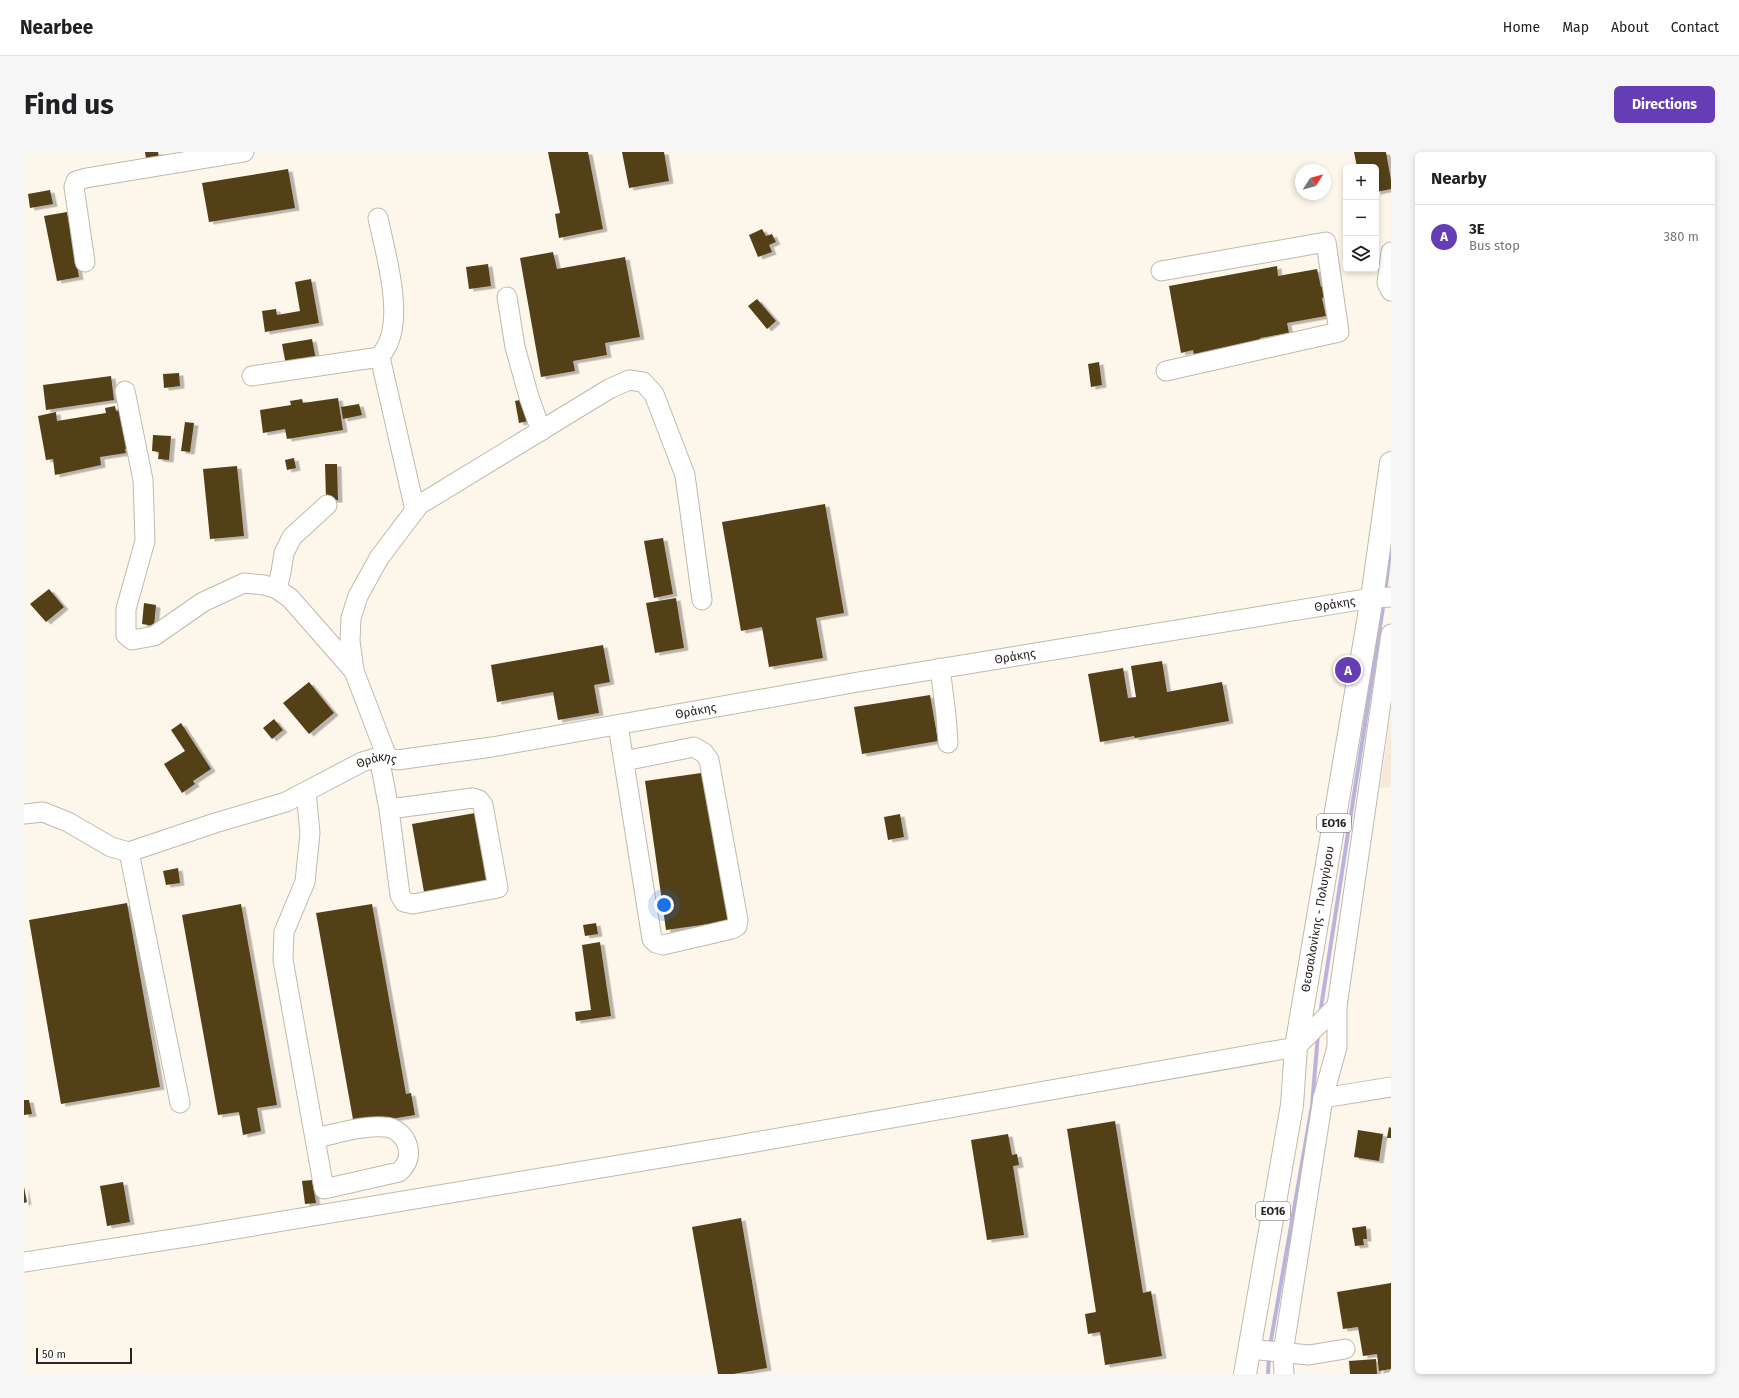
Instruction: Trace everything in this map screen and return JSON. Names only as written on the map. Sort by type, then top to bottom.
[{"type":"main road","name":"Θεσσαλονίκης - Πολυγύρου","points":[[1245,1374],[1292,1105],[1296,1047],[1381,598],[1391,463]]},
{"type":"street","points":[[85,262],[74,187],[76,181],[186,157],[244,152]]},
{"type":"street","points":[[378,218],[391,279],[393,324],[389,341],[380,357],[415,510]]},
{"type":"street","points":[[1161,271],[1326,242],[1338,270],[1339,332],[1166,371]]},
{"type":"street","points":[[1391,252],[1387,283],[1391,291]]},
{"type":"street","points":[[1379,259],[1390,256]]},
{"type":"street","points":[[507,297],[515,346],[529,397],[541,431]]},
{"type":"street","points":[[252,376],[380,357]]},
{"type":"street","points":[[388,809],[473,798],[479,800],[483,805],[498,888],[413,904],[404,902],[400,895],[388,809],[383,757],[354,672],[350,641],[351,618],[358,596],[379,558],[419,505],[609,388],[629,380],[644,382],[654,394],[685,475],[702,600]]},
{"type":"street","points":[[125,391],[142,480],[145,541],[126,609],[126,635],[132,640],[154,636],[203,602],[244,583],[264,585],[277,589],[290,598],[354,672]]},
{"type":"street","points":[[277,589],[284,554],[292,537],[328,505]]},
{"type":"street","name":"Θράκης","points":[[129,852],[215,823],[286,802],[362,762],[383,757],[398,760],[492,747],[940,668],[1381,598]]},
{"type":"street","points":[[1284,1374],[1284,1353],[1323,1098],[1337,1047],[1337,1006],[1391,634]]},
{"type":"street","points":[[940,668],[948,743]]},
{"type":"street","points":[[618,725],[652,939],[656,943],[663,945],[732,929],[737,926],[738,920],[709,760],[704,753],[694,747],[624,762]]},
{"type":"street","points":[[306,792],[310,833],[305,882],[284,932],[283,960],[324,1189],[399,1172],[406,1166],[408,1160],[407,1143],[396,1130],[385,1127],[362,1129],[315,1138]]},
{"type":"street","points":[[24,814],[43,812],[68,822],[111,847],[129,852],[180,1103]]},
{"type":"street","points":[[24,1262],[199,1235],[727,1147],[1296,1047],[1337,1006]]},
{"type":"street","points":[[1323,1098],[1391,1087]]},
{"type":"street","points":[[1249,1349],[1309,1356],[1345,1349]]},
{"type":"shaded area","points":[[1391,715],[1391,787],[1380,788]]},
{"type":"building","points":[[145,152],[158,152],[160,164],[147,165]]},
{"type":"building","points":[[548,152],[588,152],[603,229],[559,238],[555,214],[560,213]]},
{"type":"building","points":[[622,152],[664,152],[669,181],[629,188]]},
{"type":"building","points":[[1354,152],[1386,152],[1391,180],[1391,189],[1379,191],[1379,164],[1356,164]]},
{"type":"building","points":[[288,169],[295,208],[209,222],[202,183]]},
{"type":"building","points":[[50,190],[53,204],[30,208],[28,194]]},
{"type":"building","points":[[67,212],[79,277],[57,281],[44,216]]},
{"type":"building","points":[[762,229],[766,236],[772,234],[776,242],[769,245],[772,252],[758,257],[749,235]]},
{"type":"building","points":[[553,252],[557,269],[625,257],[640,337],[605,343],[607,355],[573,361],[575,371],[541,377],[520,258]]},
{"type":"building","points":[[488,264],[491,286],[469,289],[466,267]]},
{"type":"building","points":[[1277,266],[1278,276],[1317,269],[1321,287],[1324,287],[1326,297],[1322,298],[1326,316],[1287,323],[1289,333],[1260,338],[1261,343],[1194,355],[1193,350],[1181,353],[1169,286]]},
{"type":"building","points":[[311,279],[319,323],[265,332],[262,311],[276,309],[277,315],[300,311],[295,282]]},
{"type":"building","points":[[757,299],[776,321],[767,329],[748,306]]},
{"type":"building","points":[[312,339],[316,360],[286,365],[282,344]]},
{"type":"building","points":[[1099,362],[1102,385],[1091,387],[1088,364]]},
{"type":"building","points":[[179,373],[180,386],[164,388],[163,374]]},
{"type":"building","points":[[111,376],[114,400],[46,410],[43,385]]},
{"type":"building","points":[[338,398],[343,430],[287,439],[285,429],[263,433],[260,410],[291,405],[290,401],[302,399],[303,403]]},
{"type":"building","points":[[525,399],[528,421],[519,423],[515,401]]},
{"type":"building","points":[[359,404],[362,415],[343,419],[341,407]]},
{"type":"building","points":[[115,406],[116,411],[126,409],[133,447],[125,449],[126,453],[100,457],[101,465],[55,475],[53,459],[46,460],[38,416],[56,412],[57,421],[106,413],[105,408]]},
{"type":"building","points":[[185,422],[194,423],[190,452],[181,451]]},
{"type":"building","points":[[153,435],[171,436],[169,460],[158,459],[159,452],[152,451]]},
{"type":"building","points":[[294,458],[296,468],[287,470],[285,460]]},
{"type":"building","points":[[325,464],[337,464],[338,500],[326,500]]},
{"type":"building","points":[[237,466],[244,536],[210,539],[203,469]]},
{"type":"building","points":[[825,504],[844,613],[816,618],[823,658],[769,667],[762,627],[741,631],[722,522]]},
{"type":"building","points":[[663,538],[673,594],[654,598],[644,541]]},
{"type":"building","points":[[49,589],[64,607],[46,622],[30,604]]},
{"type":"building","points":[[676,598],[684,648],[655,653],[646,603]]},
{"type":"building","points":[[144,603],[156,605],[154,626],[142,624]]},
{"type":"building","points":[[603,645],[610,682],[594,685],[599,713],[558,720],[553,692],[497,702],[491,665]]},
{"type":"building","points":[[1162,661],[1167,692],[1222,682],[1229,721],[1135,738],[1134,736],[1100,742],[1088,674],[1123,668],[1128,698],[1136,697],[1131,666]]},
{"type":"building","points":[[309,682],[334,713],[309,734],[283,703]]},
{"type":"building","points":[[930,695],[938,741],[862,754],[854,707]]},
{"type":"building","points":[[274,719],[283,730],[272,739],[263,728]]},
{"type":"building","points":[[181,723],[211,769],[193,781],[195,784],[182,793],[164,764],[185,751],[171,730]]},
{"type":"building","points":[[708,772],[730,921],[666,930],[645,781]]},
{"type":"building","points":[[481,812],[493,881],[424,892],[412,824]]},
{"type":"building","points":[[900,814],[904,837],[888,840],[884,817]]},
{"type":"building","points":[[178,868],[180,883],[166,885],[163,871]]},
{"type":"building","points":[[127,903],[160,1087],[61,1104],[29,920]]},
{"type":"building","points":[[241,904],[277,1105],[257,1108],[261,1131],[243,1135],[239,1112],[218,1115],[182,915]]},
{"type":"building","points":[[372,904],[406,1094],[411,1093],[415,1115],[354,1125],[316,913]]},
{"type":"building","points":[[596,923],[598,934],[585,936],[583,925]]},
{"type":"building","points":[[600,942],[611,1016],[576,1021],[575,1012],[591,1010],[582,945]]},
{"type":"building","points":[[24,1100],[29,1100],[32,1114],[24,1115]]},
{"type":"building","points":[[1115,1121],[1143,1293],[1151,1291],[1162,1356],[1105,1365],[1100,1332],[1088,1334],[1085,1314],[1096,1312],[1067,1129]]},
{"type":"building","points":[[1389,1127],[1391,1128],[1391,1138],[1387,1138]]},
{"type":"building","points":[[1358,1130],[1383,1134],[1379,1161],[1354,1157]]},
{"type":"building","points":[[1008,1134],[1012,1155],[1017,1154],[1019,1165],[1013,1166],[1024,1235],[987,1240],[971,1140]]},
{"type":"building","points":[[312,1180],[316,1203],[305,1204],[302,1181]]},
{"type":"building","points":[[123,1182],[130,1222],[107,1226],[100,1186]]},
{"type":"building","points":[[24,1187],[27,1202],[24,1203]]},
{"type":"building","points":[[741,1218],[767,1368],[733,1374],[718,1374],[692,1227]]},
{"type":"building","points":[[1366,1226],[1367,1239],[1363,1239],[1364,1245],[1355,1246],[1352,1228]]},
{"type":"building","points":[[1391,1283],[1391,1369],[1379,1371],[1377,1354],[1363,1356],[1358,1327],[1343,1329],[1337,1292]]},
{"type":"building","points":[[1376,1359],[1377,1374],[1350,1374],[1349,1361]]},
{"type":"waterway","points":[[1385,593],[1391,545]]},
{"type":"waterway","points":[[1320,1014],[1384,601]]},
{"type":"waterway","points":[[1270,1346],[1312,1106],[1318,1034]]},
{"type":"waterway","points":[[1268,1374],[1269,1356]]},
{"type":"place","name":"3Ε","points":[[1348,670]]}]
